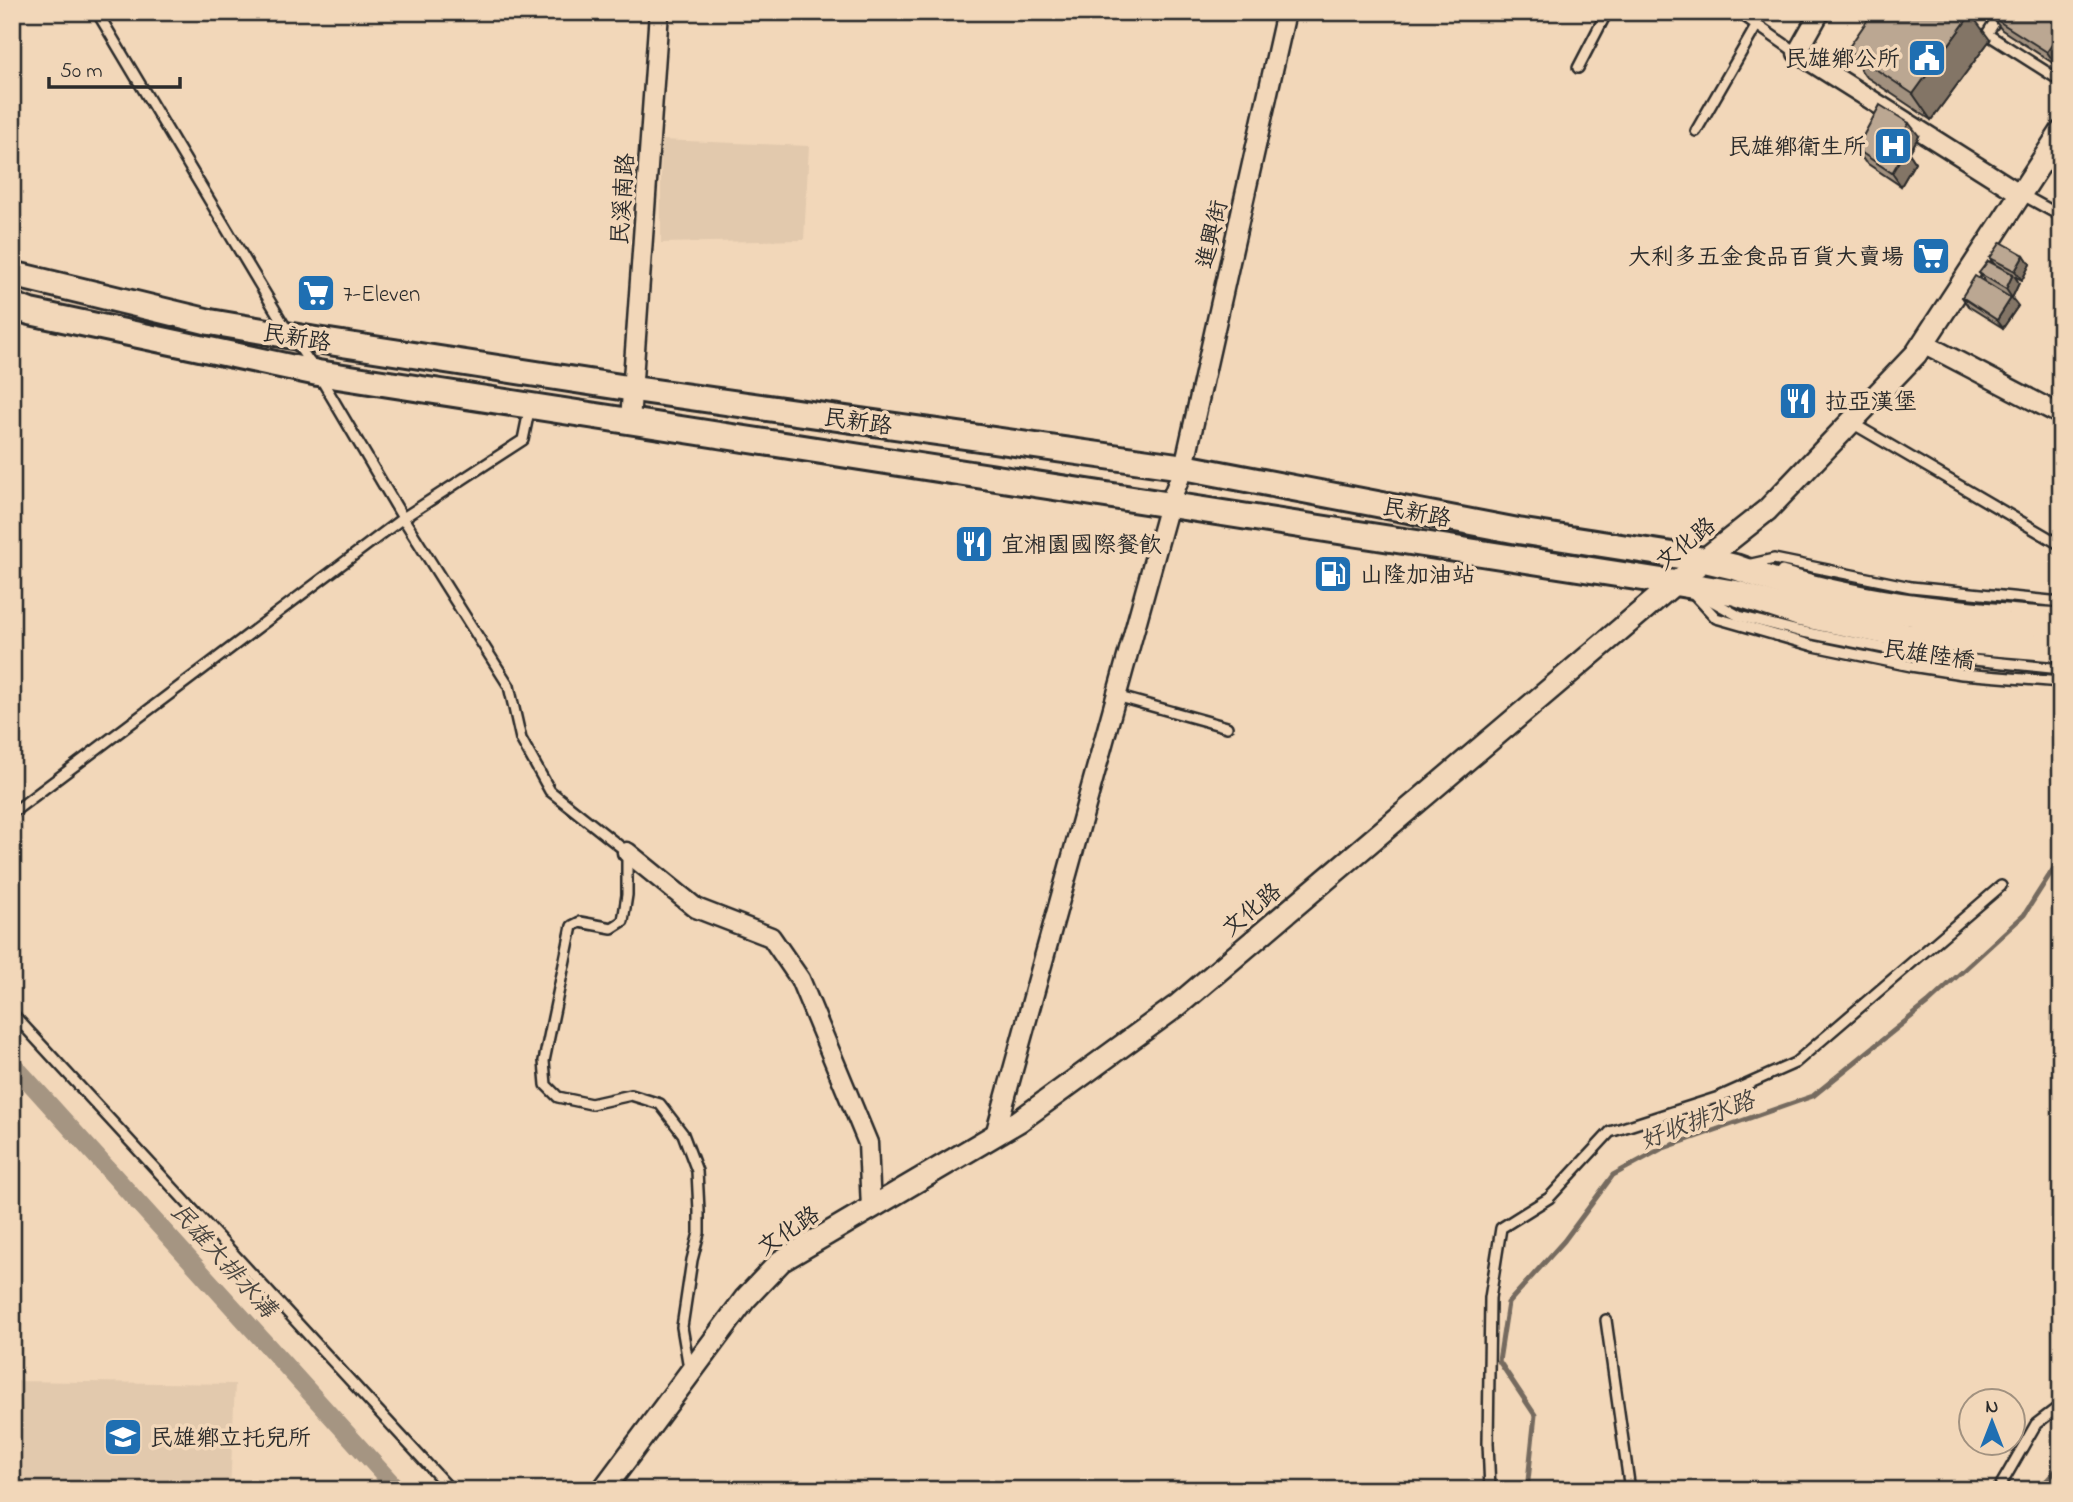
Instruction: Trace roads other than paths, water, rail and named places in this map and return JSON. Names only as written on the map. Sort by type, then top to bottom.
[{"type":"main road","name":"民新路","points":[[12,274],[210,322],[290,336],[634,389],[1184,467],[1518,531],[1705,560],[1735,567],[1807,605]]},
{"type":"main road","name":"民新路","points":[[12,305],[30,312],[317,373],[1807,605]]},
{"type":"main road","name":"民雄陸橋","points":[[1807,605],[1898,611],[2006,625],[2061,628]]},
{"type":"main road","name":"民雄陸橋","points":[[1807,605],[1906,636],[2061,649]]},
{"type":"street","name":"民溪南路","points":[[630,421],[659,12]]},
{"type":"street","name":"進興街","points":[[995,1135],[1169,505],[1184,467],[1286,12]]},
{"type":"street","points":[[1820,12],[1797,53],[2019,193]]},
{"type":"street","name":"文化路","points":[[603,1490],[745,1299],[780,1261],[1019,1121],[1178,1005],[1767,510],[1916,354],[2061,132]]},
{"type":"street","points":[[1923,343],[2061,415]]},
{"type":"street","points":[[627,852],[696,908],[771,937],[793,968],[800,979],[868,1143],[872,1208]]},
{"type":"lane","points":[[97,12],[290,336],[317,373],[403,518],[509,686],[521,739],[550,791],[627,852],[627,895],[623,921],[612,929],[580,922],[572,926],[544,1061],[546,1085],[558,1097],[591,1104],[631,1095],[660,1104],[683,1135],[696,1171],[699,1210],[699,1233],[682,1327],[689,1373]]},
{"type":"lane","points":[[1578,68],[1607,12]]},
{"type":"lane","points":[[1738,12],[1797,53]]},
{"type":"lane","points":[[2001,12],[1987,34],[2061,81]]},
{"type":"lane","points":[[1696,131],[1757,25]]},
{"type":"lane","points":[[2019,193],[2061,216]]},
{"type":"lane","points":[[12,813],[403,518],[523,440],[530,405]]},
{"type":"lane","points":[[1851,422],[2061,545]]},
{"type":"lane","points":[[1735,567],[1774,559],[1911,587],[2061,601]]},
{"type":"lane","points":[[1681,585],[1716,618],[1814,646],[1962,674],[2061,682]]},
{"type":"lane","points":[[1807,605],[1888,596],[2061,614]]},
{"type":"lane","name":"民雄陸橋","points":[[1807,605],[1914,654],[2061,669]]},
{"type":"lane","points":[[1116,696],[1227,727]]},
{"type":"lane","points":[[1490,1490],[1490,1298],[1502,1228],[1549,1198],[1610,1132],[1719,1097],[1795,1063],[2001,886]]},
{"type":"lane","points":[[12,1013],[451,1490]]},
{"type":"lane","points":[[1606,1320],[1630,1490]]},
{"type":"lane","points":[[1998,1490],[2036,1424],[2061,1405]]},
{"type":"waterway","name":"好收排水路","points":[[1527,1490],[1535,1415],[1499,1361],[1508,1303],[1564,1241],[1613,1175],[1661,1149],[1813,1096],[1928,1003],[2024,915],[2061,857]]},
{"type":"waterway","name":"民雄大排水溝","points":[[12,1063],[398,1490]]},
{"type":"waterway","points":[[2038,1490],[2061,1465]]},
{"type":"place","name":"民雄鄉公所","points":[[1927,58]]},
{"type":"place","name":"民雄鄉衛生所","points":[[1893,146]]},
{"type":"place","name":"大利多五金食品百貨大賣場","points":[[1931,256]]},
{"type":"place","name":"7-Eleven","points":[[316,293]]},
{"type":"place","name":"拉亞漢堡","points":[[1798,401]]},
{"type":"place","name":"宜湘園國際餐飲","points":[[974,544]]},
{"type":"place","name":"山隆加油站","points":[[1333,574]]},
{"type":"place","name":"民雄鄉立托兒所","points":[[123,1437]]}]
